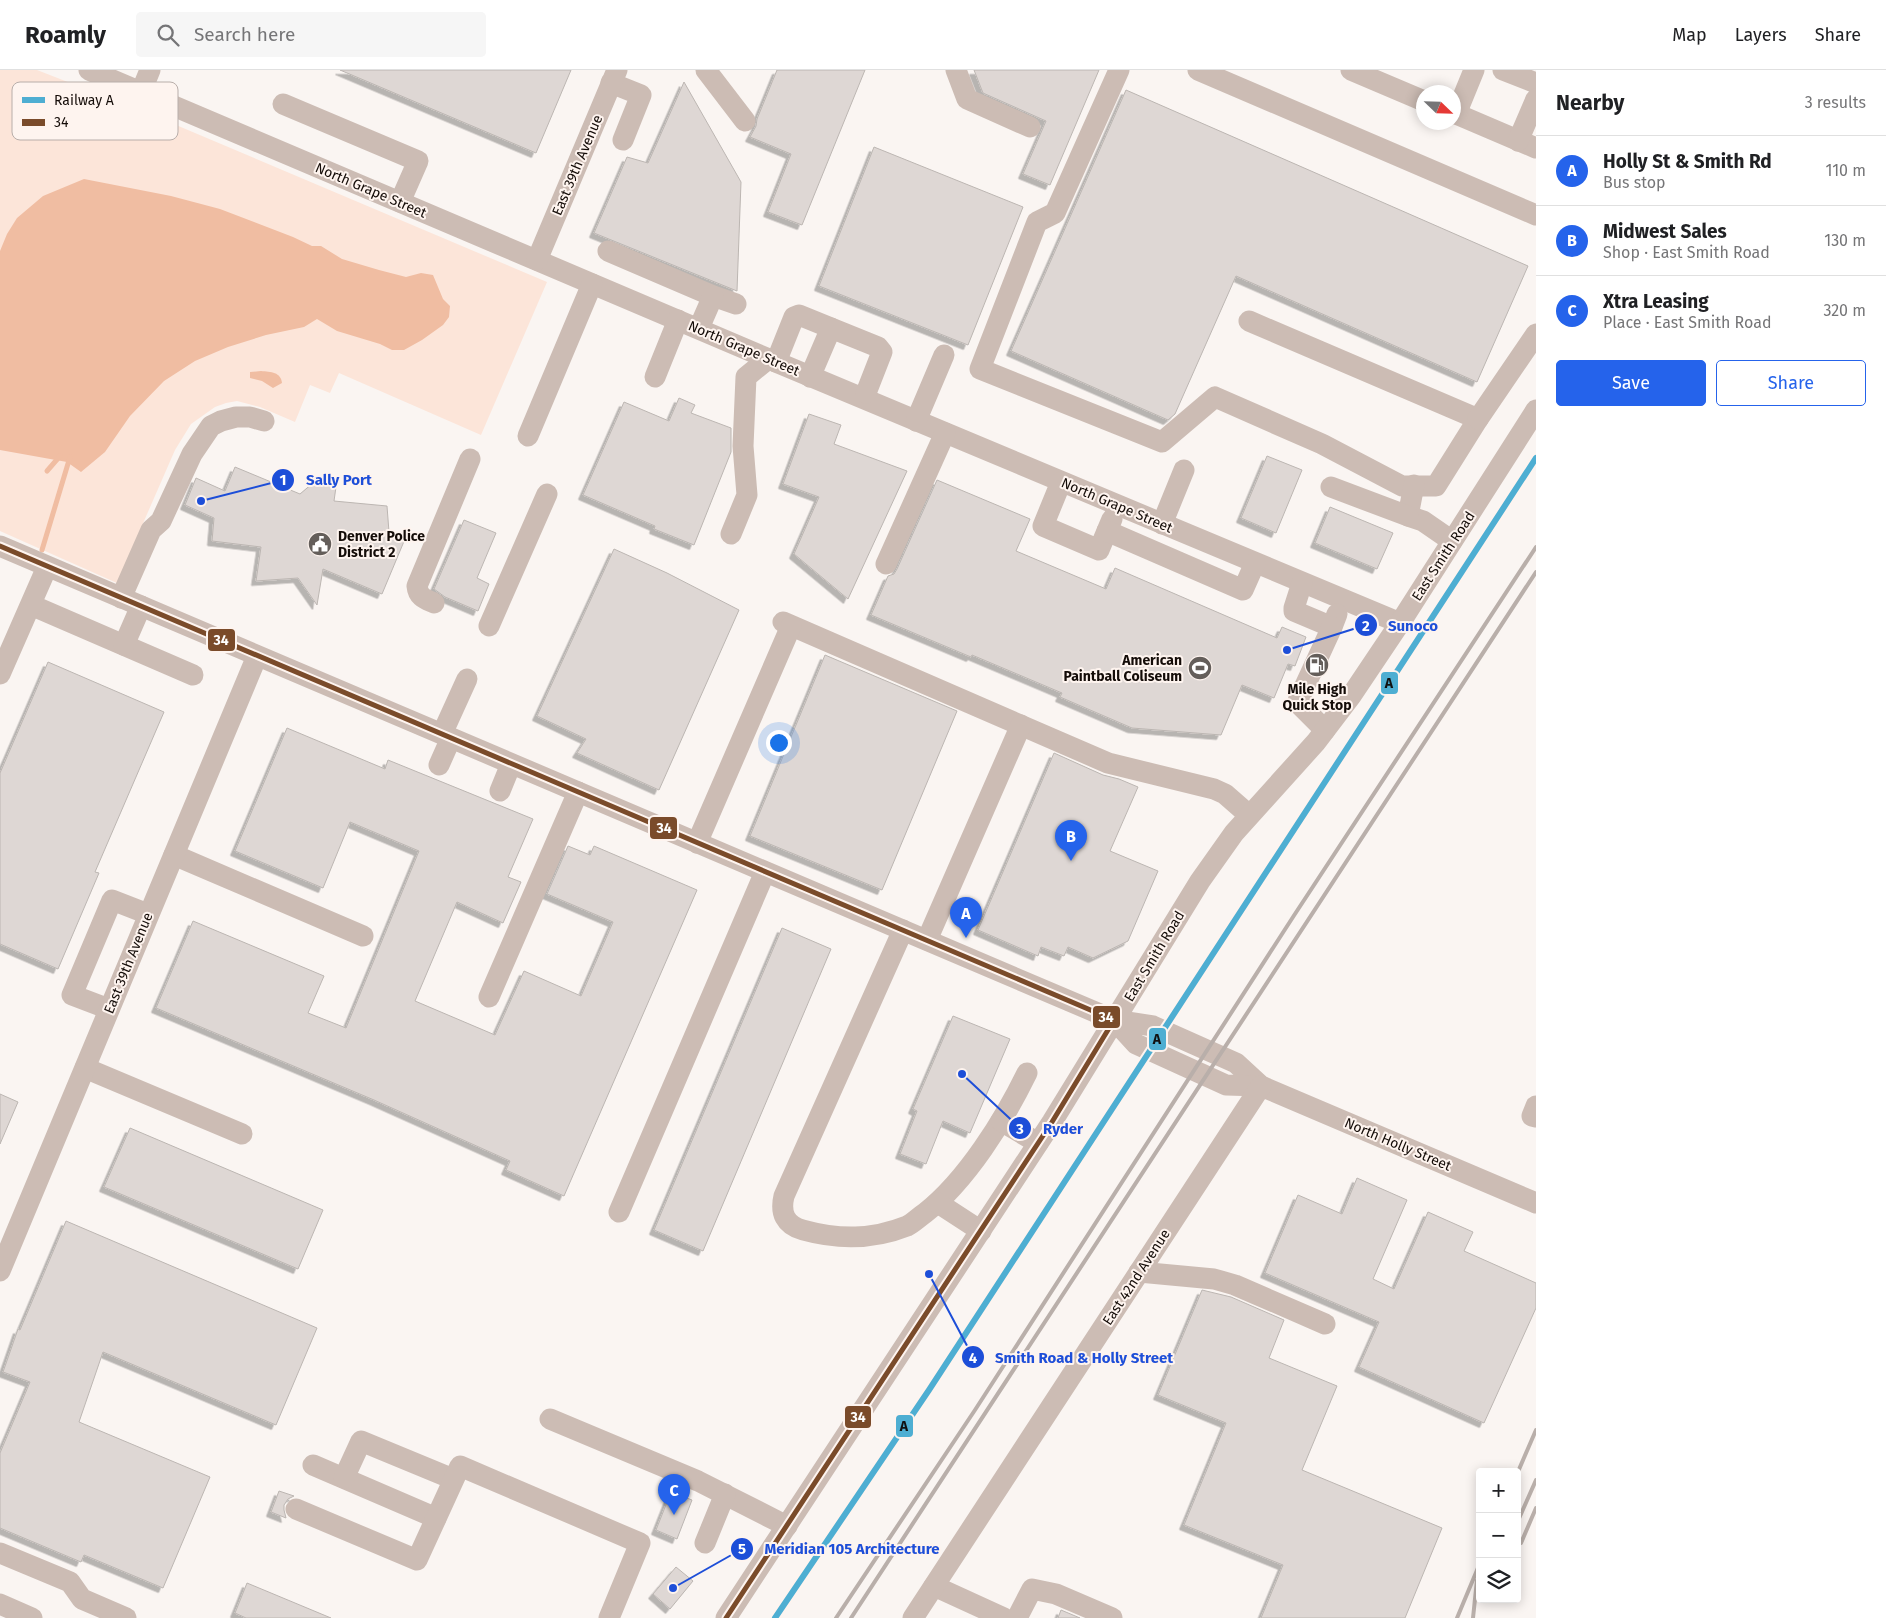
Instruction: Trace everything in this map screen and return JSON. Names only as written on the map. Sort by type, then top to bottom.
[{"type":"street","name":"North Grape Street","points":[[89,70],[117,82]]},
{"type":"street","points":[[145,82],[150,70]]},
{"type":"street","points":[[706,70],[745,121]]},
{"type":"street","points":[[956,70],[967,99],[1030,127]]},
{"type":"street","points":[[1119,70],[1055,213],[1037,222],[980,369],[1162,442],[1215,397],[1322,444],[1402,486],[1436,486],[1478,419],[1536,334]]},
{"type":"street","points":[[1198,70],[1536,215]]},
{"type":"street","points":[[1461,100],[1474,70]]},
{"type":"street","points":[[1503,70],[1536,83]]},
{"type":"street","points":[[1354,71],[1416,98]]},
{"type":"street","points":[[614,76],[641,95],[623,140]]},
{"type":"street","name":"East 39th Avenue","points":[[537,260],[614,76]]},
{"type":"street","points":[[1461,116],[1527,144],[1536,99]]},
{"type":"street","points":[[283,104],[418,161],[400,202]]},
{"type":"street","name":"North Grape Street","points":[[178,108],[699,328],[772,361],[1400,623]]},
{"type":"street","points":[[608,251],[736,304]]},
{"type":"street","points":[[528,436],[592,284]]},
{"type":"street","points":[[699,328],[713,296]]},
{"type":"street","points":[[731,534],[747,495],[743,446],[746,377],[772,361],[794,317],[799,315],[878,347],[882,352],[866,393]]},
{"type":"street","points":[[655,377],[678,320]]},
{"type":"street","points":[[1249,321],[1478,419]]},
{"type":"street","points":[[810,377],[831,328]]},
{"type":"street","points":[[916,421],[944,355]]},
{"type":"street","name":"East Smith Road","points":[[726,1618],[1038,1143],[1200,881],[1230,838],[1249,815],[1284,779],[1351,696],[1536,410]]},
{"type":"street","points":[[124,645],[132,603],[151,530],[161,521],[192,454],[211,426],[221,421],[236,417],[250,417],[264,421]]},
{"type":"street","points":[[886,564],[945,433]]},
{"type":"street","points":[[434,603],[421,597],[417,586],[470,460]]},
{"type":"street","points":[[1168,558],[1171,527],[1184,470]]},
{"type":"street","points":[[1061,482],[1043,526],[1099,550],[1118,505]]},
{"type":"street","points":[[1408,516],[1414,485]]},
{"type":"street","points":[[1331,486],[1423,521],[1452,542]]},
{"type":"street","points":[[489,626],[547,494]]},
{"type":"street","points":[[1131,541],[1141,515]]},
{"type":"street","points":[[1107,531],[1243,590],[1255,563]]},
{"type":"street","points":[[1201,572],[1212,545]]},
{"type":"street","name":"North Holly Street","points":[[0,546],[1114,1020],[1153,1026],[1236,1063],[1261,1086],[1536,1202]]},
{"type":"street","points":[[0,674],[47,566]]},
{"type":"street","points":[[1302,583],[1294,611],[1332,627]]},
{"type":"street","points":[[1325,730],[1298,701],[1343,600]]},
{"type":"street","points":[[31,605],[193,675]]},
{"type":"street","points":[[697,843],[787,624],[1108,763],[1214,789],[1225,794],[1249,815]]},
{"type":"street","name":"East 39th Avenue","points":[[0,1271],[257,656]]},
{"type":"street","points":[[439,765],[466,679]]},
{"type":"street","points":[[927,940],[1021,725]]},
{"type":"street","points":[[500,791],[511,764]]},
{"type":"street","points":[[489,996],[578,792]]},
{"type":"street","points":[[174,855],[363,936]]},
{"type":"street","points":[[619,1212],[765,872]]},
{"type":"street","points":[[110,1009],[72,994],[112,900],[148,914]]},
{"type":"street","points":[[903,930],[784,1196],[783,1214],[786,1222],[819,1235],[866,1238],[909,1225],[938,1203],[967,1168],[1001,1121],[1027,1072]]},
{"type":"street","points":[[85,1068],[242,1134]]},
{"type":"street","name":"East 42nd Avenue","points":[[913,1618],[1261,1086]]},
{"type":"street","points":[[1536,1106],[1532,1116],[1536,1118]]},
{"type":"street","points":[[1001,1121],[1038,1143]]},
{"type":"street","points":[[938,1203],[981,1231]]},
{"type":"street","points":[[1139,1272],[1214,1279],[1234,1285],[1325,1324]]},
{"type":"street","points":[[550,1418],[698,1481],[787,1526]]},
{"type":"street","points":[[344,1478],[361,1441],[454,1480]]},
{"type":"street","points":[[313,1465],[436,1518]]},
{"type":"street","points":[[296,1509],[417,1560],[460,1466],[640,1543],[609,1618]]},
{"type":"street","points":[[705,1544],[725,1494]]},
{"type":"street","points":[[0,1553],[70,1582],[82,1599],[102,1613],[126,1618]]},
{"type":"street","points":[[934,1586],[1004,1618]]},
{"type":"street","points":[[1017,1618],[1032,1589],[1056,1594],[1112,1618]]},
{"type":"street","points":[[0,1604],[32,1618]]},
{"type":"shaded area","points":[[0,70],[37,70],[68,82],[12,82],[12,140],[178,140],[178,126],[547,282],[481,435],[339,373],[330,393],[310,385],[295,422],[260,407],[237,401],[215,407],[191,424],[175,450],[117,583],[0,531]]},
{"type":"shaded area","points":[[84,179],[171,196],[220,209],[312,246],[321,246],[342,259],[379,270],[406,277],[421,273],[433,275],[443,299],[450,306],[449,317],[443,325],[404,350],[392,350],[380,344],[337,331],[317,319],[304,327],[266,335],[228,347],[195,361],[164,381],[130,416],[105,452],[81,472],[67,462],[0,450],[0,251],[7,234],[17,218],[43,196]]},
{"type":"shaded area","points":[[250,372],[272,372],[278,375],[282,383],[273,388],[262,381],[250,378]]},
{"type":"building","points":[[340,70],[571,70],[536,153]]},
{"type":"building","points":[[777,70],[865,70],[802,225],[768,212],[791,154],[750,137]]},
{"type":"building","points":[[974,70],[1099,70],[1050,185],[1023,174],[1046,121],[983,93]]},
{"type":"building","points":[[684,82],[741,182],[737,291],[594,233],[627,157],[648,163]]},
{"type":"building","points":[[1126,90],[1528,266],[1477,382],[1236,276],[1175,414],[1168,420],[1011,351]]},
{"type":"building","points":[[874,147],[1023,207],[968,345],[819,286]]},
{"type":"building","points":[[679,398],[695,405],[691,413],[731,428],[731,452],[694,545],[654,529],[655,526],[583,495],[624,402],[669,421]]},
{"type":"building","points":[[809,414],[841,425],[834,444],[907,471],[848,599],[794,554],[819,497],[783,484]]},
{"type":"building","points":[[1267,456],[1302,470],[1276,533],[1241,518]]},
{"type":"building","name":"Denver Police District 2","points":[[235,467],[300,494],[313,483],[336,487],[334,501],[387,506],[389,532],[405,539],[382,594],[323,569],[317,605],[298,578],[256,581],[261,547],[212,541],[214,518],[185,505],[196,478],[225,491]]},
{"type":"building","points":[[937,480],[1030,519],[1016,551],[1106,589],[1115,568],[1277,638],[1282,627],[1306,637],[1295,666],[1288,664],[1274,698],[1242,685],[1221,735],[1132,728],[1060,697],[1062,693],[871,615],[888,576],[894,574],[897,569]]},
{"type":"building","points":[[1330,507],[1393,533],[1377,569],[1315,543]]},
{"type":"building","points":[[464,520],[496,533],[477,578],[489,584],[478,611],[445,597],[434,589]]},
{"type":"building","points":[[614,549],[667,573],[739,610],[659,790],[577,753],[586,739],[537,716]]},
{"type":"building","points":[[825,655],[957,711],[882,890],[750,836]]},
{"type":"building","points":[[48,662],[164,712],[95,872],[99,873],[58,969],[0,944],[0,773]]},
{"type":"building","points":[[287,728],[385,769],[388,760],[533,819],[508,877],[521,882],[503,923],[457,902],[415,1001],[495,1035],[524,971],[581,996],[613,922],[547,894],[568,846],[590,855],[594,846],[697,890],[564,1196],[506,1170],[510,1161],[374,1100],[156,1008],[193,921],[324,976],[308,1013],[346,1028],[419,851],[350,822],[323,888],[235,851]]},
{"type":"building","points":[[1054,753],[1103,775],[1138,787],[1110,851],[1158,871],[1128,941],[1093,958],[1068,947],[1064,956],[1041,947],[1038,956],[978,930]]},
{"type":"building","points":[[782,928],[831,949],[703,1251],[654,1230]]},
{"type":"building","points":[[953,1016],[1010,1039],[970,1133],[943,1121],[926,1164],[900,1154],[917,1111],[913,1109]]},
{"type":"building","points":[[0,1094],[18,1102],[0,1144]]},
{"type":"building","points":[[130,1128],[323,1210],[298,1269],[104,1187]]},
{"type":"building","points":[[1357,1178],[1407,1200],[1373,1279],[1394,1289],[1428,1212],[1473,1232],[1464,1251],[1536,1283],[1536,1308],[1484,1423],[1359,1367],[1379,1322],[1265,1273],[1298,1195],[1342,1214]]},
{"type":"building","points":[[66,1221],[317,1328],[276,1425],[103,1352],[79,1422],[210,1477],[163,1588],[84,1555],[81,1562],[0,1528],[0,1453],[30,1382],[3,1372],[18,1329],[20,1330]]},
{"type":"building","points":[[1202,1290],[1231,1297],[1284,1320],[1269,1358],[1337,1386],[1302,1470],[1442,1528],[1405,1618],[1261,1618],[1283,1565],[1184,1525],[1226,1423],[1158,1395]]},
{"type":"building","points":[[279,1491],[294,1496],[288,1499],[284,1505],[286,1518],[271,1512]]},
{"type":"building","points":[[671,1492],[692,1500],[677,1539],[656,1530]]},
{"type":"building","points":[[676,1567],[693,1581],[670,1609],[653,1594]]},
{"type":"building","points":[[247,1583],[331,1618],[246,1618],[235,1613]]},
{"type":"building","points":[[1061,1610],[1080,1618],[1058,1618]]},
{"type":"waterway","points":[[47,471],[60,456]]},
{"type":"waterway","points":[[42,550],[70,457]]},
{"type":"railway","points":[[836,1618],[975,1410],[1293,917],[1536,547]]},
{"type":"railway","points":[[851,1618],[1536,572]]},
{"type":"railway","points":[[1520,1468],[1536,1430]]},
{"type":"railway","points":[[1521,1514],[1536,1480]]},
{"type":"railway","points":[[1521,1543],[1536,1508]]},
{"type":"railway","points":[[1457,1618],[1476,1573]]},
{"type":"railway","points":[[1473,1618],[1476,1590]]},
{"type":"rail line","name":"A","points":[[775,1618],[929,1390],[1536,458]]},
{"type":"transit line","name":"34","points":[[0,546],[1114,1020],[1052,1122],[726,1618]]},
{"type":"place","name":"Sally Port","points":[[201,501]]},
{"type":"place","name":"Denver Police District 2","points":[[320,544]]},
{"type":"place","name":"Sunoco","points":[[1287,650]]},
{"type":"place","name":"Mile High Quick Stop","points":[[1317,665]]},
{"type":"place","name":"American Paintball Coliseum","points":[[1200,668]]},
{"type":"place","name":"Midwest Sales","points":[[1071,861]]},
{"type":"place","name":"Holly St & Smith Rd","points":[[966,938]]},
{"type":"place","name":"Ryder","points":[[962,1074]]},
{"type":"place","name":"Smith Road & Holly Street","points":[[929,1274]]},
{"type":"place","name":"Xtra Leasing","points":[[674,1515]]},
{"type":"place","name":"Meridian 105 Architecture","points":[[673,1588]]}]
